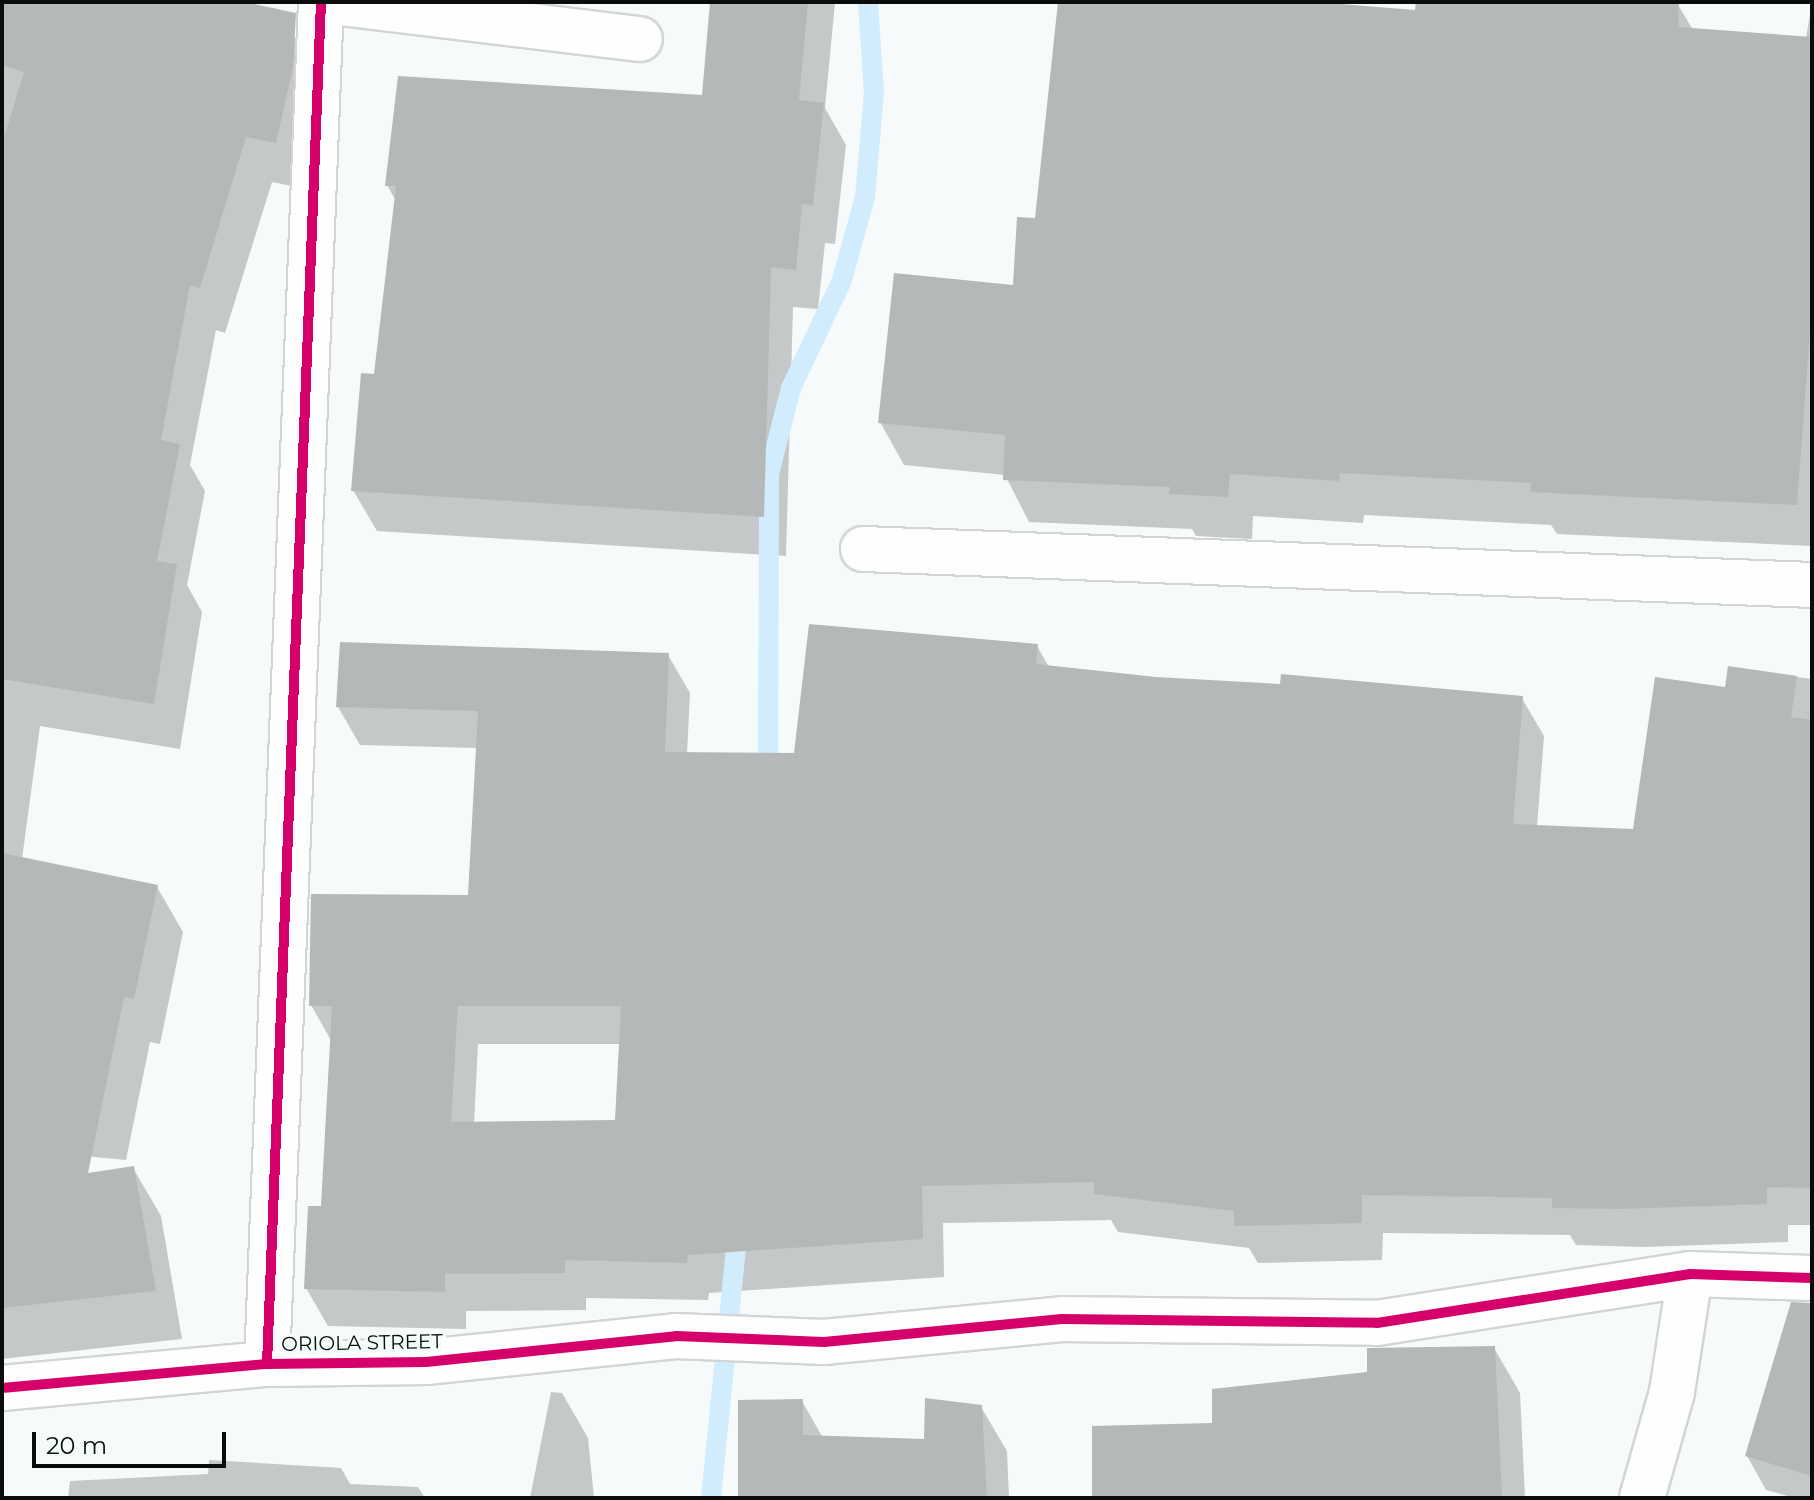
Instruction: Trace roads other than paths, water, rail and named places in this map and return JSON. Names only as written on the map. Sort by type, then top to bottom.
[{"type":"street","points":[[267,1364],[321,2]]},
{"type":"street","points":[[333,2],[640,39]]},
{"type":"street","points":[[863,549],[1812,585]]},
{"type":"street","points":[[1642,1498],[1672,1392],[1690,1274]]},
{"type":"street","name":"ORIOLA STREET","points":[[2,1388],[267,1364],[426,1362],[676,1336],[824,1342],[1062,1319],[1377,1323],[1690,1274],[1812,1278]]},
{"type":"waterway","points":[[768,780],[769,474],[791,388],[842,280],[865,197],[874,93],[868,2]]},
{"type":"waterway","points":[[711,1498],[738,1226]]}]
